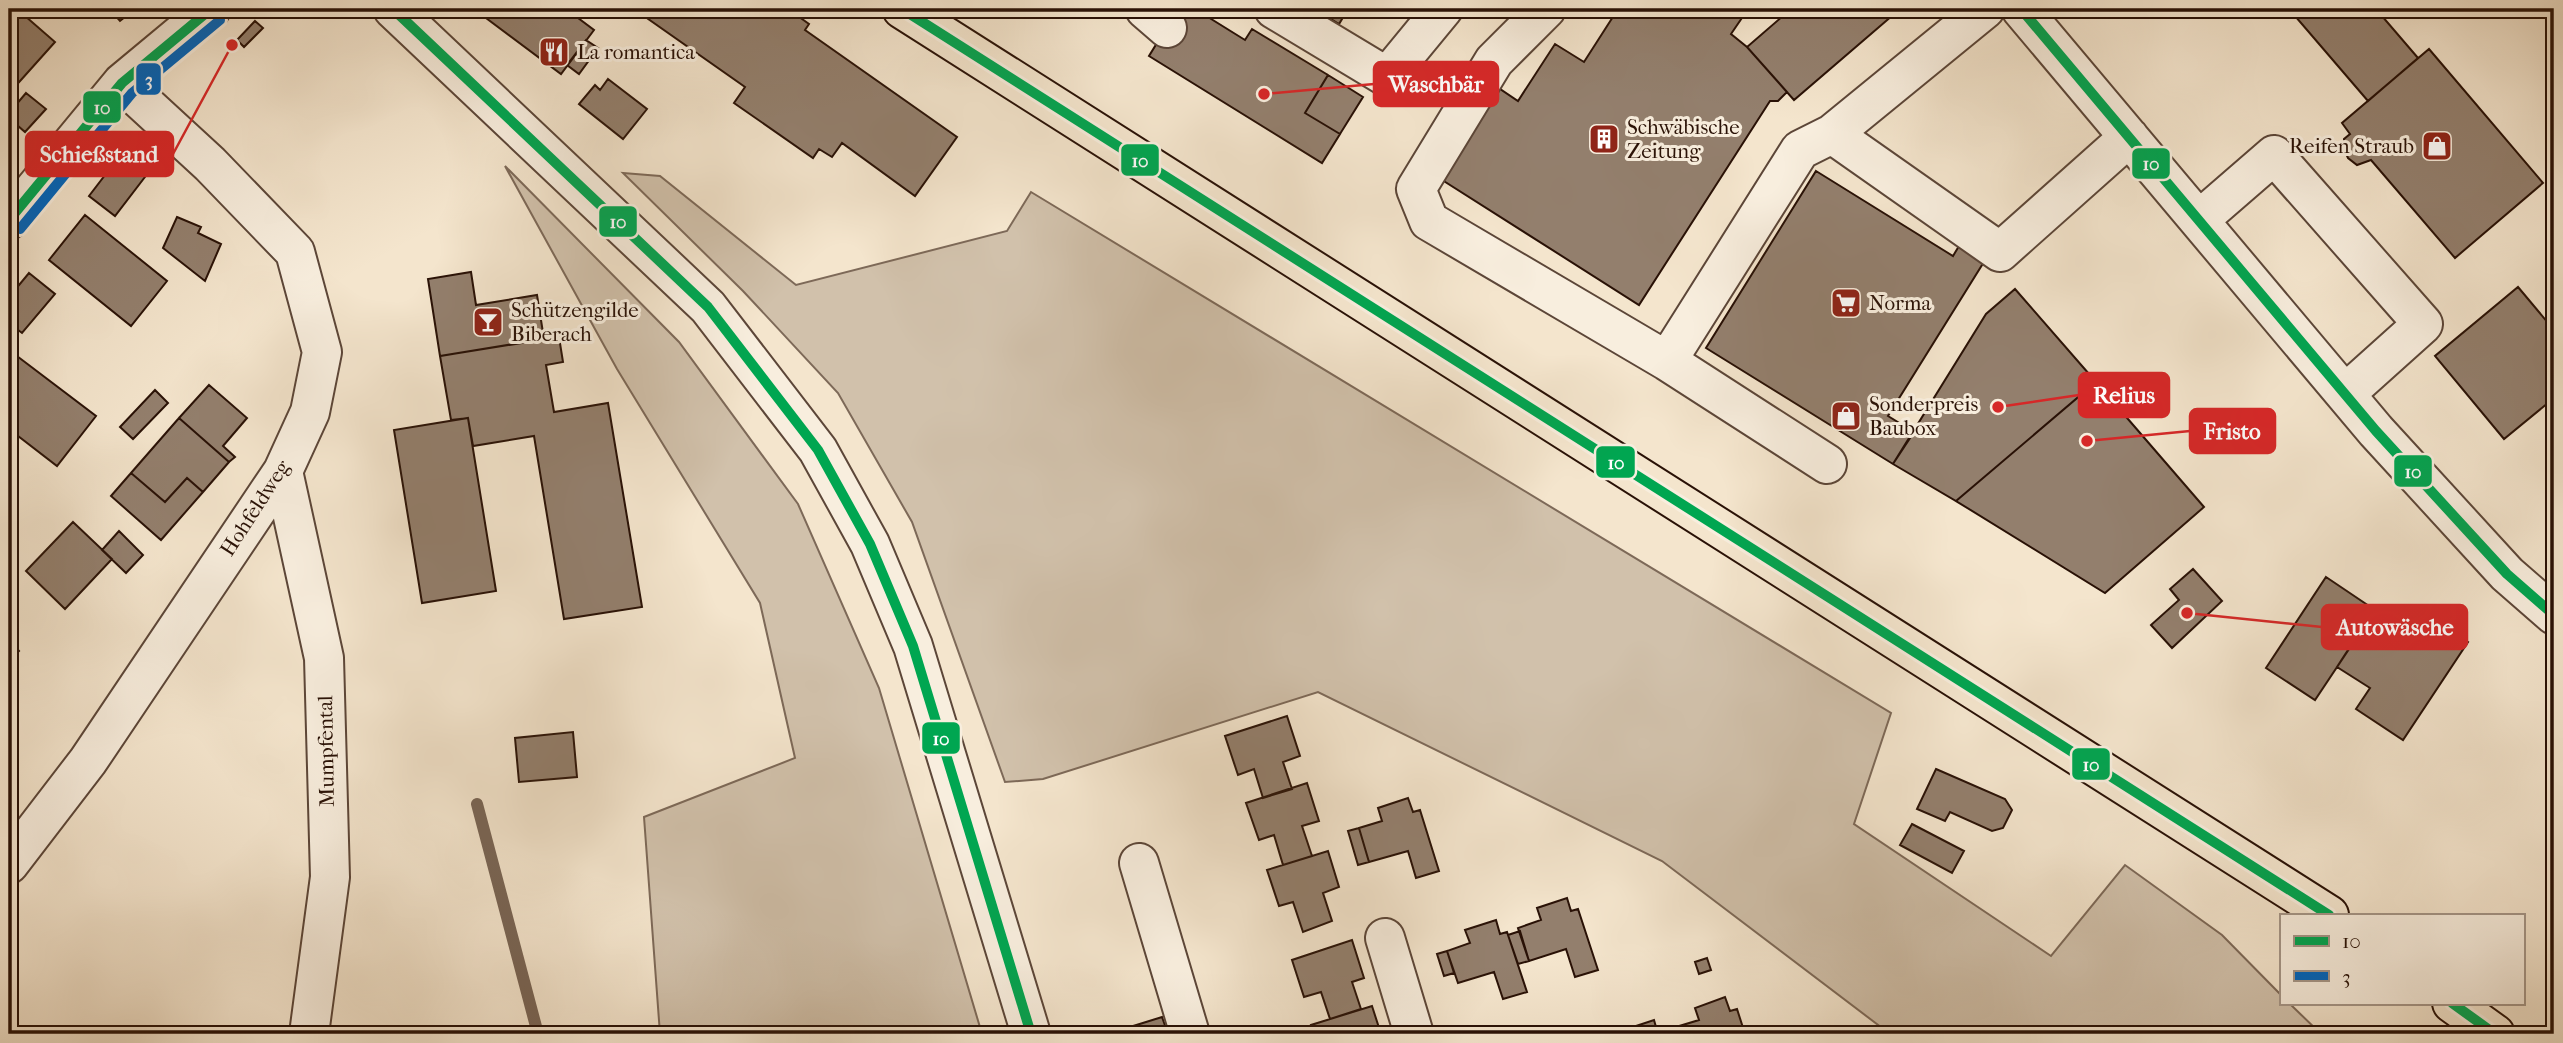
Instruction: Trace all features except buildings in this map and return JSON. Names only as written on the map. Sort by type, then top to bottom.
[{"type":"main road","points":[[902,9],[2327,914]]},
{"type":"main road","points":[[2453,1004],[2495,1034]]},
{"type":"street","points":[[9,220],[122,83],[211,9]]},
{"type":"street","points":[[393,9],[708,307],[818,450],[870,544],[913,646],[1031,1034]]},
{"type":"street","points":[[1274,9],[1387,77],[1443,9]]},
{"type":"street","points":[[1546,9],[1494,61],[1416,189],[1429,221],[1667,361],[1827,464]]},
{"type":"street","points":[[1667,361],[1800,150],[1832,134],[1985,9]]},
{"type":"street","points":[[2021,9],[2345,394],[2507,574],[2554,615]]},
{"type":"street","name":"Hohfeldweg","points":[[9,864],[88,761],[283,471],[310,412],[322,352],[295,252],[210,164],[122,83]]},
{"type":"street","points":[[1832,134],[2000,252],[2129,137]]},
{"type":"street","points":[[2199,220],[2274,155],[2423,324],[2345,394]]},
{"type":"street","name":"Mumpfental","points":[[283,471],[324,658],[330,877],[309,1034]]},
{"type":"street","points":[[1139,863],[1190,1034]]},
{"type":"street","points":[[1385,938],[1414,1034]]},
{"type":"shaded area","points":[[505,166],[679,342],[798,504],[879,688],[982,1034],[660,1034],[644,817],[795,758],[760,603],[617,369]]},
{"type":"shaded area","points":[[623,173],[660,176],[796,285],[1007,231],[1031,192],[1891,713],[1854,824],[2051,956],[2125,865],[2222,935],[2280,994],[2280,1004],[2290,1004],[2321,1034],[1890,1034],[1662,861],[1318,692],[1043,779],[1005,782],[912,522],[838,393],[743,291]]},
{"type":"waterway","points":[[477,804],[538,1034]]},
{"type":"transit line","name":"10","points":[[9,220],[122,83],[211,9]]},
{"type":"transit line","name":"10","points":[[393,9],[708,307],[818,450],[870,544],[913,646],[1031,1034]]},
{"type":"transit line","name":"10","points":[[902,9],[2327,914]]},
{"type":"transit line","name":"10","points":[[2021,9],[2376,431],[2507,574],[2554,615]]},
{"type":"transit line","name":"3","points":[[20,229],[132,93],[220,20]]},
{"type":"transit line","name":"10","points":[[2453,1004],[2495,1034]]},
{"type":"place","name":"Schießstand","points":[[232,45]]},
{"type":"place","name":"La romantica","points":[[554,52]]},
{"type":"place","name":"Waschbär","points":[[1264,94]]},
{"type":"place","name":"Schwäbische Zeitung","points":[[1604,139]]},
{"type":"place","name":"Reifen Straub","points":[[2437,146]]},
{"type":"place","name":"Norma","points":[[1846,303]]},
{"type":"place","name":"Schützengilde Biberach","points":[[488,322]]},
{"type":"place","name":"Relius","points":[[1998,407]]},
{"type":"place","name":"Sonderpreis Baubox","points":[[1846,416]]},
{"type":"place","name":"Fristo","points":[[2087,441]]},
{"type":"place","name":"Autowäsche","points":[[2187,613]]}]
